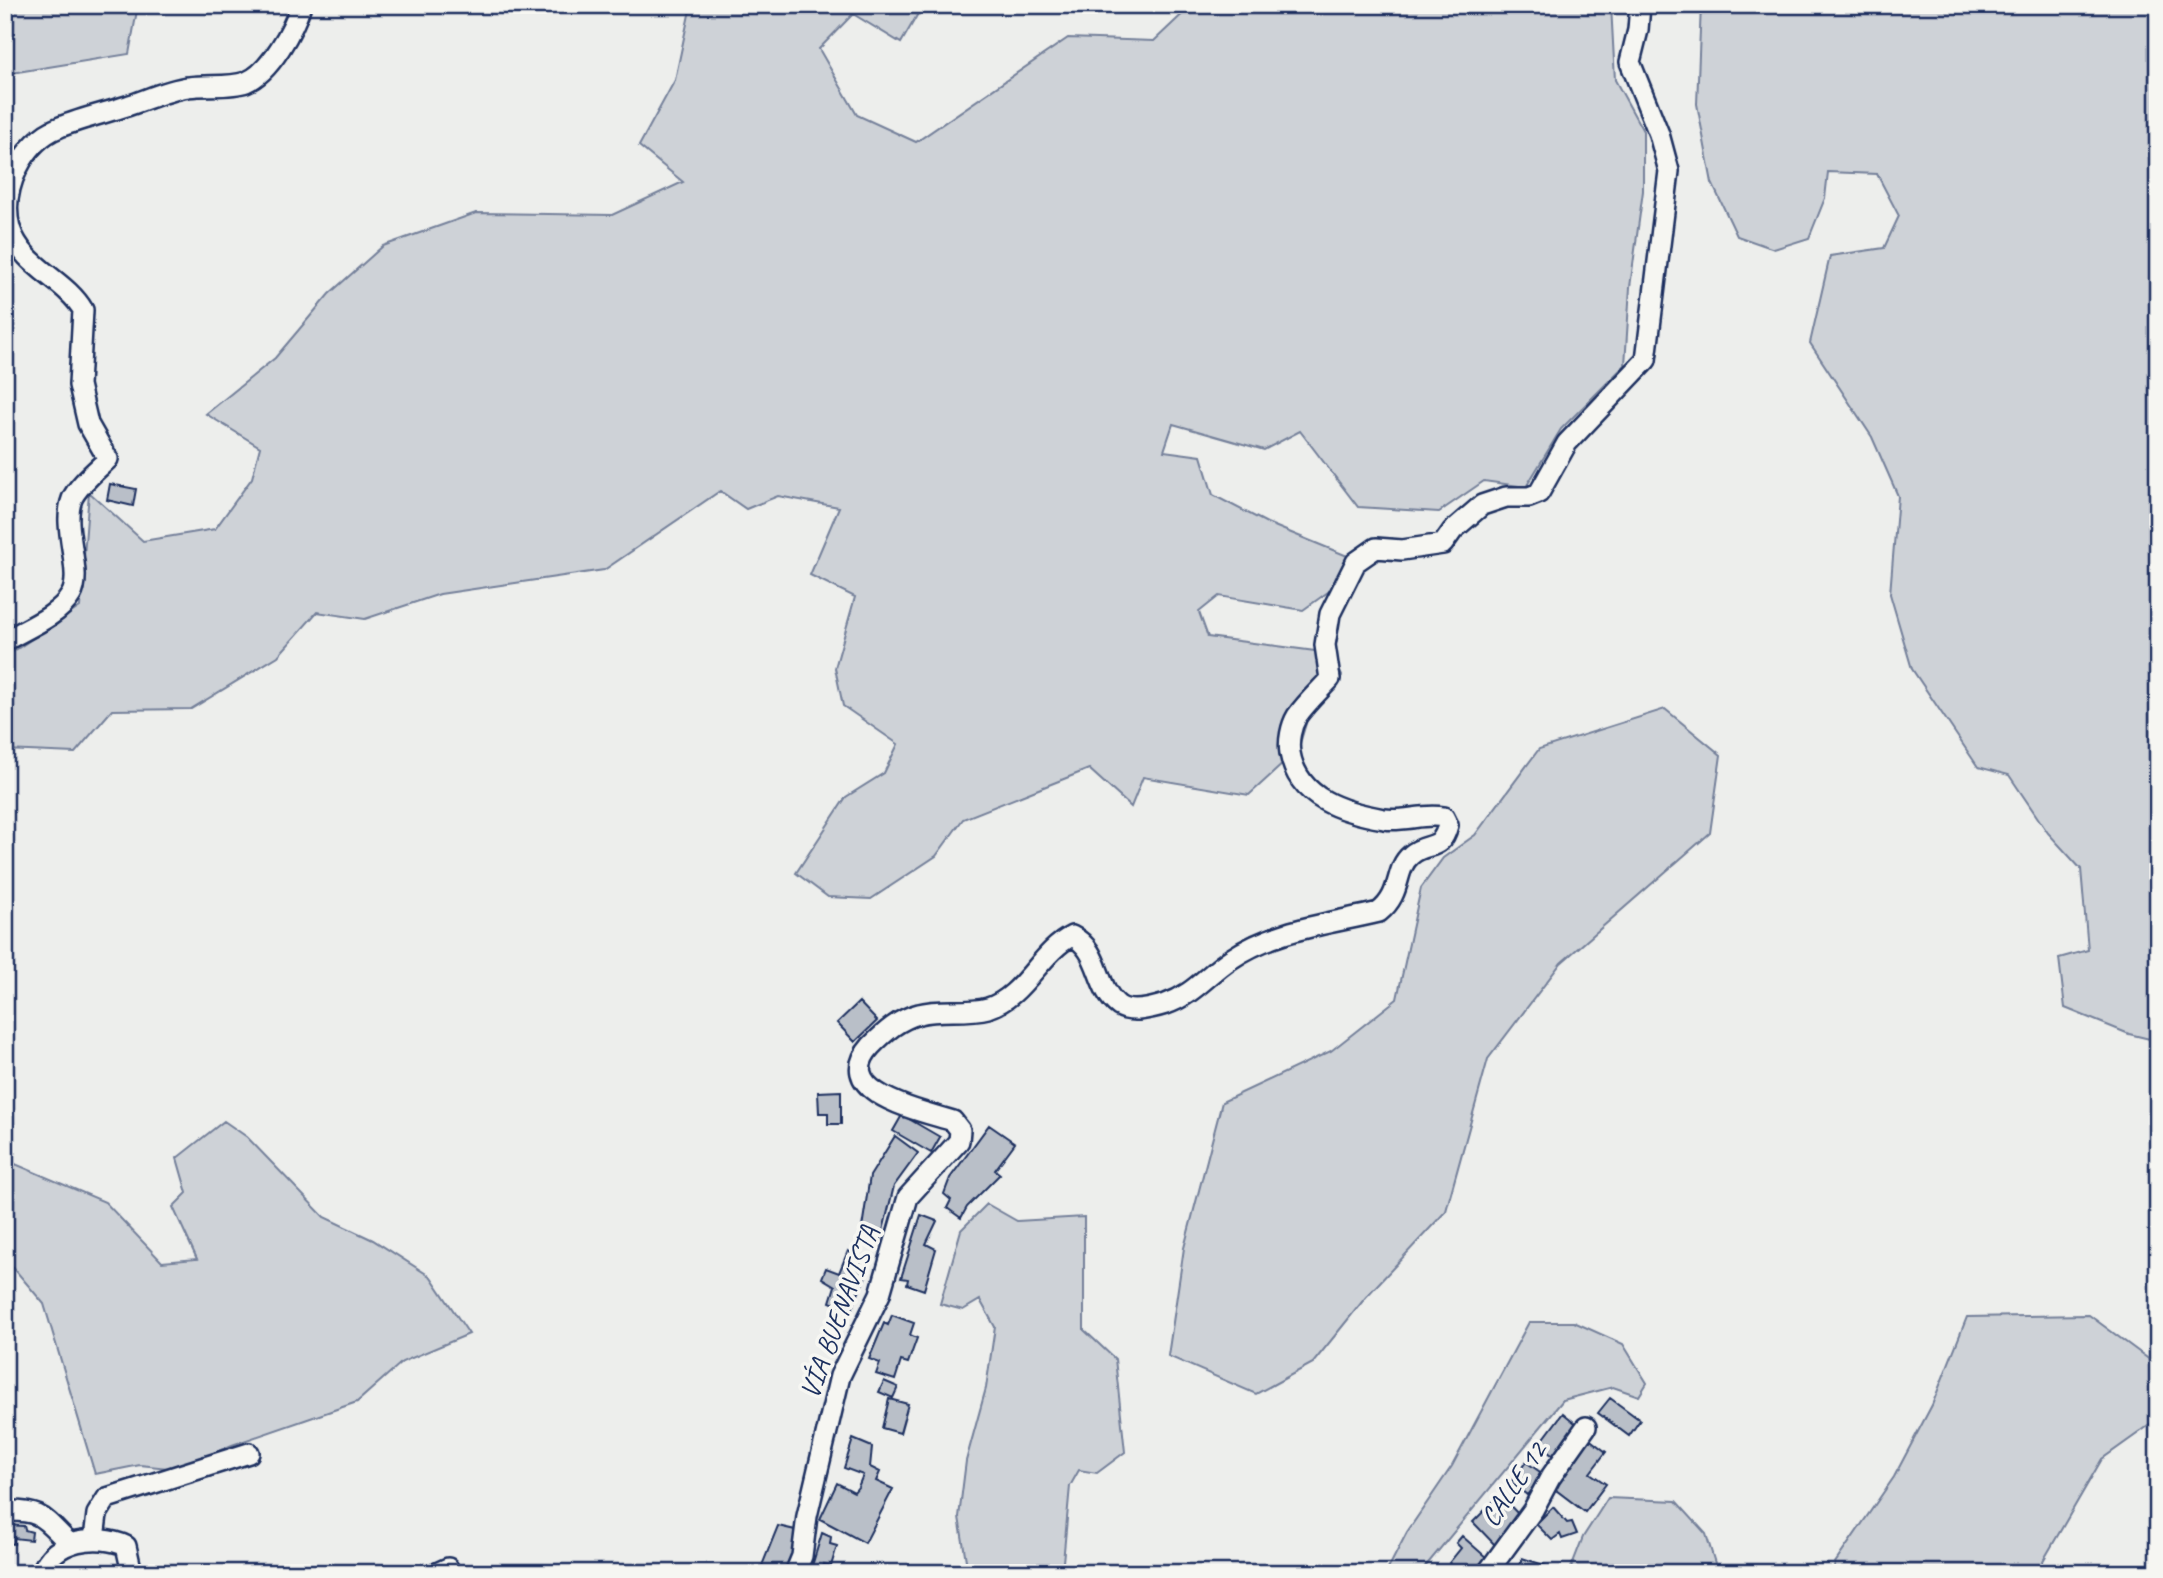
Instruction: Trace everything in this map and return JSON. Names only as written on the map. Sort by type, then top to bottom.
[{"type":"street","points":[[5,641],[61,607],[73,593],[74,576],[68,517],[73,496],[108,459],[88,424],[79,385],[83,310],[78,301],[35,266],[10,228],[7,199],[15,170],[30,151],[57,128],[186,87],[247,82],[266,66],[286,40],[301,5]]},
{"type":"street","name":"VÍA BUENAVISTA","points":[[795,1573],[802,1556],[807,1516],[840,1376],[880,1294],[908,1197],[959,1141],[960,1130],[953,1121],[884,1097],[862,1080],[860,1064],[864,1055],[888,1029],[920,1013],[989,1007],[1023,982],[1061,942],[1072,936],[1083,941],[1091,951],[1104,984],[1118,1005],[1132,1010],[1164,1004],[1186,995],[1231,958],[1282,934],[1379,912],[1389,904],[1398,889],[1401,872],[1411,854],[1437,845],[1445,836],[1448,825],[1444,817],[1430,814],[1386,820],[1334,807],[1305,788],[1292,766],[1288,743],[1296,718],[1329,679],[1325,645],[1330,614],[1356,562],[1376,548],[1402,551],[1443,544],[1453,530],[1482,505],[1506,497],[1529,497],[1539,493],[1567,443],[1646,360],[1669,172],[1659,134],[1630,62],[1638,30],[1640,5]]},
{"type":"street","name":"CALLE 12","points":[[1487,1573],[1533,1510],[1550,1478],[1586,1427]]},
{"type":"street","points":[[94,1539],[97,1514],[107,1498],[249,1453]]},
{"type":"street","points":[[5,1511],[31,1510],[39,1514],[69,1543]]},
{"type":"street","points":[[42,1573],[44,1566],[69,1543],[108,1537],[126,1546],[132,1573]]},
{"type":"path","points":[[5,357],[10,228]]},
{"type":"shaded area","points":[[5,5],[138,5],[129,54],[5,74]]},
{"type":"shaded area","points":[[691,5],[923,5],[901,43],[853,14],[819,49],[857,115],[916,142],[1068,38],[1154,41],[1192,5],[1611,5],[1615,80],[1643,131],[1643,191],[1630,287],[1625,365],[1561,429],[1526,487],[1484,481],[1439,512],[1358,507],[1300,431],[1264,450],[1173,424],[1164,451],[1201,456],[1213,495],[1267,523],[1367,564],[1303,610],[1219,596],[1199,612],[1208,637],[1330,653],[1342,676],[1307,720],[1298,750],[1249,795],[1143,777],[1131,807],[1089,769],[963,819],[936,856],[871,899],[828,897],[796,873],[846,797],[884,773],[898,744],[843,706],[835,668],[855,597],[810,575],[839,507],[778,496],[746,509],[720,491],[604,570],[440,594],[365,619],[317,612],[278,656],[191,709],[112,710],[75,753],[5,750],[5,657],[80,607],[89,492],[143,541],[215,529],[252,478],[260,447],[206,414],[275,358],[329,294],[383,246],[476,213],[612,215],[683,182],[639,146],[675,80]]},
{"type":"shaded area","points":[[1701,5],[2158,5],[2158,1041],[2129,1034],[2065,1008],[2059,958],[2088,950],[2081,869],[2048,833],[2009,775],[1978,767],[1912,669],[1890,594],[1898,496],[1872,437],[1810,343],[1830,256],[1884,248],[1899,216],[1877,174],[1828,172],[1825,198],[1809,238],[1774,249],[1737,236],[1712,183],[1697,104]]},
{"type":"shaded area","points":[[1665,709],[1721,755],[1710,833],[1561,963],[1488,1059],[1446,1211],[1366,1297],[1313,1363],[1256,1394],[1168,1356],[1184,1248],[1222,1102],[1331,1051],[1397,999],[1421,888],[1443,858],[1475,835],[1539,749]]},
{"type":"shaded area","points":[[224,1121],[247,1137],[324,1217],[373,1240],[431,1277],[469,1334],[402,1362],[357,1402],[232,1445],[177,1469],[140,1465],[95,1474],[44,1304],[5,1258],[5,1165],[13,1163],[105,1202],[162,1262],[197,1259],[173,1207],[187,1193],[177,1158]]},
{"type":"shaded area","points":[[987,1204],[1017,1221],[1084,1217],[1084,1330],[1115,1359],[1125,1452],[1097,1473],[1079,1470],[1070,1486],[1062,1573],[968,1573],[959,1517],[966,1461],[986,1388],[995,1327],[980,1300],[963,1310],[940,1304],[961,1230]]},
{"type":"shaded area","points":[[2089,1315],[2158,1366],[2158,1419],[2102,1459],[2036,1573],[1833,1573],[1835,1563],[1894,1477],[1932,1405],[1967,1317]]},
{"type":"shaded area","points":[[1529,1322],[1574,1322],[1623,1344],[1647,1383],[1639,1396],[1613,1387],[1563,1400],[1420,1573],[1386,1573],[1407,1532],[1452,1466]]},
{"type":"shaded area","points":[[1608,1498],[1676,1501],[1706,1534],[1718,1573],[1569,1573],[1583,1537]]},
{"type":"building","points":[[110,484],[136,489],[133,506],[107,500]]},
{"type":"building","points":[[859,1002],[877,1021],[855,1042],[837,1023]]},
{"type":"building","points":[[841,1091],[841,1124],[828,1124],[828,1113],[819,1113],[818,1092]]},
{"type":"building","points":[[902,1115],[940,1137],[931,1153],[893,1131]]},
{"type":"building","points":[[989,1125],[1015,1143],[995,1170],[1000,1174],[967,1207],[961,1218],[947,1208],[951,1200],[944,1194],[950,1178]]},
{"type":"building","points":[[895,1136],[918,1153],[894,1186],[881,1239],[861,1234],[870,1176]]},
{"type":"building","points":[[921,1215],[937,1221],[926,1244],[936,1249],[924,1290],[907,1284],[908,1279],[901,1278]]},
{"type":"building","points":[[848,1251],[860,1257],[860,1266],[868,1271],[851,1311],[830,1302],[835,1286],[822,1278],[826,1268],[839,1273]]},
{"type":"building","points":[[892,1315],[914,1323],[910,1335],[917,1338],[908,1363],[901,1361],[895,1380],[876,1374],[880,1363],[869,1359],[884,1323],[888,1325]]},
{"type":"building","points":[[884,1381],[898,1387],[893,1398],[879,1392]]},
{"type":"building","points":[[1610,1398],[1640,1420],[1629,1436],[1598,1413]]},
{"type":"building","points":[[889,1399],[908,1404],[900,1433],[882,1428]]},
{"type":"building","points":[[1563,1413],[1580,1427],[1556,1458],[1539,1445]]},
{"type":"building","points":[[1588,1438],[1606,1452],[1590,1473],[1606,1484],[1585,1512],[1552,1487]]},
{"type":"building","points":[[853,1439],[872,1447],[870,1467],[880,1472],[876,1481],[893,1489],[865,1543],[820,1519],[837,1483],[854,1492],[863,1475],[844,1468]]},
{"type":"building","points":[[1526,1462],[1543,1474],[1527,1495],[1511,1482]]},
{"type":"building","points":[[1500,1495],[1520,1516],[1495,1545],[1473,1522]]},
{"type":"building","points":[[1553,1507],[1567,1523],[1572,1522],[1577,1534],[1562,1539],[1560,1534],[1552,1540],[1536,1524]]},
{"type":"building","points":[[5,1525],[24,1526],[25,1530],[32,1532],[31,1540],[14,1538],[14,1544],[5,1543]]},
{"type":"building","points":[[778,1526],[795,1530],[798,1535],[788,1573],[759,1573]]},
{"type":"building","points":[[822,1533],[831,1537],[830,1544],[837,1546],[831,1566],[824,1564],[822,1570],[812,1566]]},
{"type":"building","points":[[1462,1536],[1487,1558],[1474,1573],[1461,1573],[1449,1563],[1461,1548],[1456,1543]]},
{"type":"building","points":[[1522,1558],[1562,1571],[1562,1573],[1518,1573]]}]
